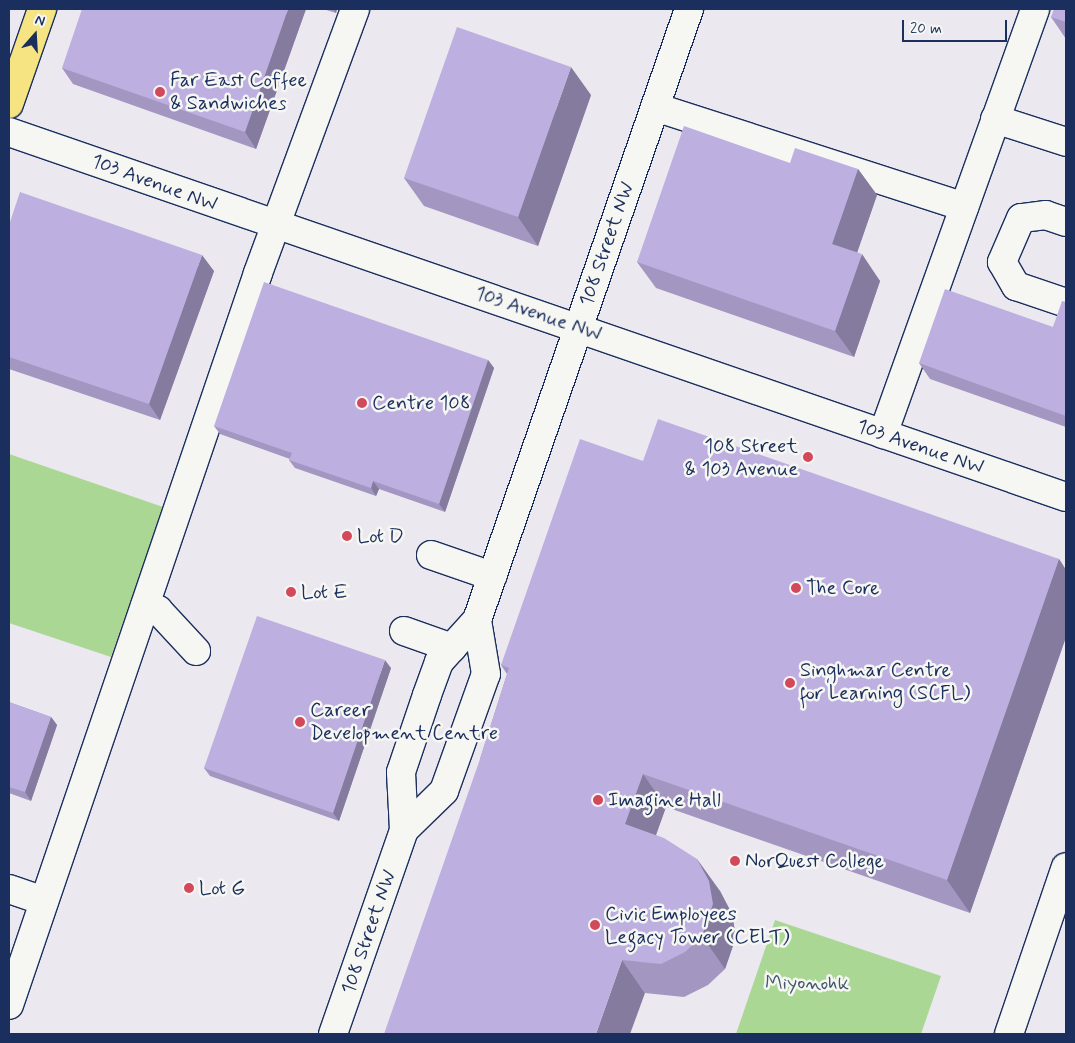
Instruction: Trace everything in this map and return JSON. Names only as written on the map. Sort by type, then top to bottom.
[{"type":"main road","points":[[9,104],[42,9]]},
{"type":"street","points":[[14,1002],[43,916],[60,849],[94,775],[105,697],[172,550],[191,473],[276,227],[355,9]]},
{"type":"street","name":"108 Street NW","points":[[334,1034],[404,830],[401,772],[439,662],[477,620],[689,9]]},
{"type":"street","points":[[883,434],[1035,9]]},
{"type":"street","points":[[655,107],[964,207]]},
{"type":"street","points":[[995,119],[1066,142]]},
{"type":"street","name":"103 Avenue NW","points":[[9,132],[276,227],[579,327],[1066,498]]},
{"type":"street","points":[[1066,222],[1046,215],[1021,218],[1002,262],[1016,286],[1066,302]]},
{"type":"street","points":[[431,555],[492,576]]},
{"type":"street","points":[[145,606],[158,610],[196,651]]},
{"type":"street","name":"108 Street NW","points":[[404,830],[444,792],[486,674],[477,620]]},
{"type":"street","points":[[404,631],[452,648]]},
{"type":"street","points":[[1009,1034],[1066,867]]},
{"type":"street","points":[[9,889],[43,916]]},
{"type":"green space","points":[[9,454],[163,507],[111,657],[9,623]]},
{"type":"green space","name":"Miyonohk","points":[[775,920],[941,976],[921,1034],[736,1034]]},
{"type":"building","points":[[82,9],[288,9],[245,132],[62,68]]},
{"type":"building","points":[[1054,9],[1066,9],[1066,22],[1051,17]]},
{"type":"building","points":[[457,27],[571,67],[518,217],[404,178]]},
{"type":"building","points":[[684,126],[790,163],[795,148],[858,169],[832,244],[862,254],[835,331],[637,262]]},
{"type":"building","points":[[20,192],[202,255],[149,404],[9,357],[9,225]]},
{"type":"building","name":"Centre 108","points":[[264,282],[488,360],[439,504],[373,481],[371,488],[289,460],[292,453],[214,426]]},
{"type":"building","points":[[945,289],[1053,327],[1062,301],[1066,302],[1066,416],[919,363]]},
{"type":"building","name":"NorQuest College","points":[[658,419],[1059,559],[947,880],[643,774],[625,824],[664,838],[697,859],[709,881],[713,904],[702,936],[685,952],[661,964],[622,960],[596,1034],[384,1034],[480,759],[509,668],[501,665],[580,439],[643,461]]},
{"type":"building","name":"Career Development Centre","points":[[257,616],[385,660],[333,813],[204,768]]},
{"type":"building","points":[[9,702],[51,717],[25,792],[9,787]]},
{"type":"place","name":"Far East Coffee & Sandwiches","points":[[160,92]]},
{"type":"place","name":"Centre 108","points":[[362,403]]},
{"type":"place","name":"108 Street & 103 Avenue","points":[[808,457]]},
{"type":"place","name":"Lot D","points":[[347,536]]},
{"type":"place","name":"The Core","points":[[796,588]]},
{"type":"place","name":"Lot E","points":[[291,592]]},
{"type":"place","name":"Singhmar Centre for Learning (SCFL)","points":[[790,683]]},
{"type":"place","name":"Career Development Centre","points":[[300,722]]},
{"type":"place","name":"Imagine Hall","points":[[598,800]]},
{"type":"place","name":"NorQuest College","points":[[735,861]]},
{"type":"place","name":"Lot G","points":[[189,888]]},
{"type":"place","name":"Civic Employees Legacy Tower (CELT)","points":[[595,925]]}]
